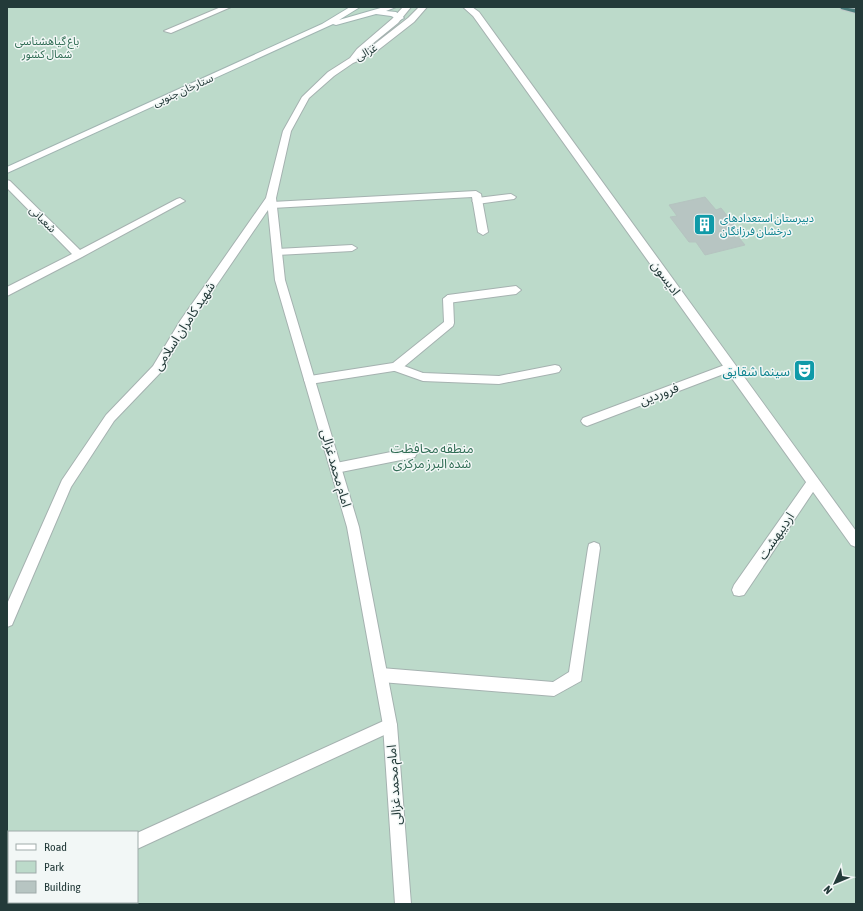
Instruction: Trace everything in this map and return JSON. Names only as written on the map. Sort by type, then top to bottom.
[{"type":"highway","points":[[844,7],[856,11]]},
{"type":"street","points":[[168,31],[227,7]]},
{"type":"street","name":"ستارخان جنوبی","points":[[7,170],[325,26],[344,12],[356,7]]},
{"type":"street","points":[[325,26],[392,7]]},
{"type":"street","name":"غزالی","points":[[350,61],[361,48],[400,18],[407,7]]},
{"type":"street","name":"غزالی","points":[[350,61],[370,52],[411,20],[424,7]]},
{"type":"street","name":"ادیسون","points":[[467,7],[475,11],[856,541]]},
{"type":"street","points":[[369,13],[382,12],[393,14],[400,18]]},
{"type":"street","name":"امام محمد غزالی","points":[[350,61],[331,74],[306,97],[287,131],[272,201],[280,280],[353,527],[381,675],[390,725],[403,904]]},
{"type":"street","name":"شعبانی","points":[[7,183],[79,255]]},
{"type":"street","points":[[272,201],[476,194],[483,232]]},
{"type":"street","points":[[477,201],[511,197]]},
{"type":"street","points":[[7,292],[180,201]]},
{"type":"street","name":"شهید کامران اسلامی","points":[[7,620],[66,484],[110,418],[157,369],[184,324],[272,201]]},
{"type":"street","points":[[277,252],[352,248]]},
{"type":"street","points":[[396,367],[449,323],[448,299],[516,290]]},
{"type":"street","name":"فروردین","points":[[587,421],[730,366]]},
{"type":"street","points":[[310,380],[396,367],[423,377],[499,380],[555,369]]},
{"type":"street","points":[[336,468],[411,453]]},
{"type":"street","name":"اردیبهشت","points":[[739,590],[813,482]]},
{"type":"street","points":[[381,675],[554,688],[576,676],[594,548]]},
{"type":"street","points":[[138,841],[390,725]]},
{"type":"green space","name":"منطقه محافظت شده البرز مرکزی","points":[[7,7],[856,7],[856,904],[7,904]]},
{"type":"building","name":"دبیرستان استعدادهای درخشان فرزانگان","points":[[705,197],[716,210],[721,208],[739,231],[734,232],[745,245],[705,255],[696,242],[689,242],[670,217],[677,216],[669,205]]},
{"type":"place","name":"دبیرستان استعدادهای درخشان فرزانگان","points":[[705,224]]},
{"type":"place","name":"سینما شقایق","points":[[805,371]]},
{"type":"park label","name":"باغ گیاهشناسی شمال کشور","points":[[47,47]]}]
